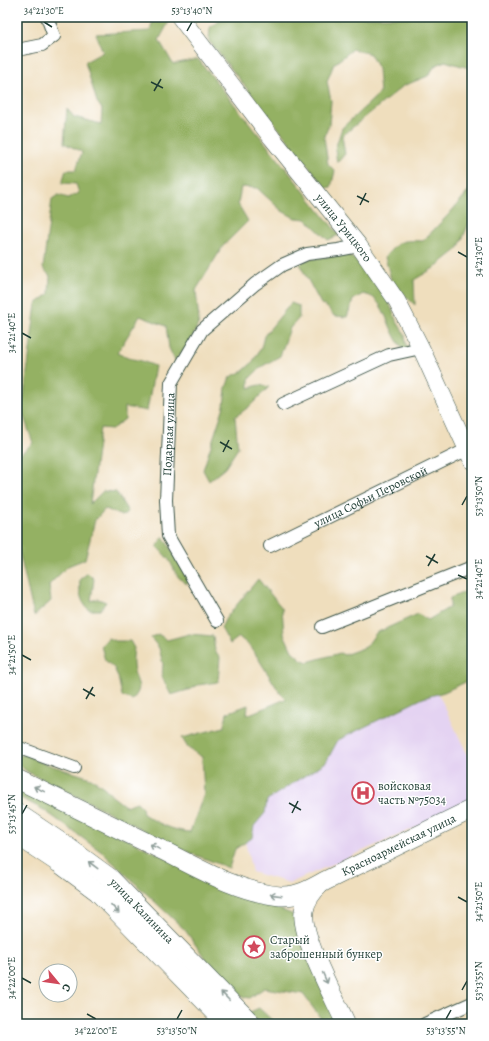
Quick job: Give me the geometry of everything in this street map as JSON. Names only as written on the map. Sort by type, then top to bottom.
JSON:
[{"type":"main road","name":"улица Урицкого","points":[[180,17],[272,138],[358,246],[397,301],[422,348],[470,452]]},
{"type":"main road","points":[[17,779],[214,876],[237,885],[268,894],[291,896],[310,890],[325,881]]},
{"type":"main road","name":"Красноармейская улица","points":[[325,881],[472,809]]},
{"type":"main road","name":"улица Калинина","points":[[17,813],[110,878],[252,1024]]},
{"type":"main road","name":"улица Калинина","points":[[17,835],[59,863],[98,892],[227,1024]]},
{"type":"main road","points":[[325,881],[315,889],[310,896],[304,911],[304,921],[310,943],[346,1024]]},
{"type":"street","points":[[17,50],[42,45],[54,36],[47,17]]},
{"type":"street","name":"Подарная улица","points":[[217,621],[168,536],[166,500],[171,383],[202,330],[255,284],[282,265],[307,254],[358,246]]},
{"type":"street","points":[[284,404],[390,355],[422,348]]},
{"type":"street","name":"улица Софьи Перовской","points":[[270,546],[470,452]]},
{"type":"street","points":[[322,628],[472,567]]},
{"type":"street","points":[[17,747],[74,768]]},
{"type":"street","points":[[425,1024],[472,1003]]},
{"type":"shaded area","name":"войсковая часть №75034","points":[[438,693],[472,764],[472,798],[444,815],[290,883],[252,872],[238,809],[335,740],[417,699]]},
{"type":"green space","points":[[154,17],[171,18],[159,40],[173,64],[198,59],[339,235],[328,240],[306,219],[295,218],[282,211],[257,188],[241,187],[238,204],[248,221],[223,246],[196,290],[199,322],[191,341],[175,361],[169,348],[166,326],[140,316],[117,353],[155,366],[147,411],[125,407],[125,419],[112,429],[100,428],[90,504],[103,491],[116,492],[128,512],[122,516],[105,509],[95,520],[85,559],[68,566],[49,585],[51,601],[34,616],[17,542],[17,457],[33,443],[22,411],[36,304],[49,294],[50,276],[43,268],[52,199],[58,195],[68,198],[79,193],[76,184],[62,183],[66,170],[76,170],[82,152],[64,143],[67,109],[74,117],[101,124],[102,109],[97,102],[85,62],[103,52],[96,34],[150,31]]},
{"type":"green space","points":[[225,17],[468,17],[472,22],[472,67],[465,67],[445,61],[435,66],[428,76],[403,86],[342,136],[345,154],[337,163],[335,149],[342,128],[380,93],[378,69],[370,54],[353,49],[334,64],[327,81],[331,101],[329,125],[324,137],[328,164],[335,171],[331,187],[326,188],[209,41],[210,27]]},
{"type":"green space","points":[[472,187],[472,220],[469,223],[458,249],[434,268],[414,280],[415,305],[392,283],[385,257],[397,244],[401,242],[423,241]]},
{"type":"green space","points":[[346,254],[357,261],[389,302],[396,320],[405,335],[406,345],[417,353],[418,358],[409,354],[402,348],[392,332],[385,314],[372,297],[363,294],[353,300],[347,317],[334,316],[328,308],[321,304],[300,265],[305,260]]},
{"type":"green space","points":[[291,303],[299,306],[299,318],[290,328],[280,356],[261,367],[249,379],[249,388],[259,385],[269,387],[250,406],[235,417],[238,448],[225,468],[209,481],[203,470],[224,406],[226,388],[230,377],[243,371],[252,363],[261,348],[264,336]]},
{"type":"green space","points":[[163,536],[189,579],[187,584],[177,576],[169,560],[157,547]]},
{"type":"green space","points":[[88,573],[94,579],[91,601],[98,599],[106,602],[100,610],[89,610],[82,600],[80,592],[80,579]]},
{"type":"green space","points":[[258,579],[282,608],[284,634],[292,651],[307,662],[340,653],[344,655],[366,647],[376,633],[418,614],[428,620],[450,607],[450,598],[472,589],[472,679],[444,692],[423,698],[338,740],[326,762],[267,800],[265,813],[254,826],[252,838],[235,849],[229,868],[175,847],[119,817],[28,772],[17,764],[17,757],[25,754],[37,761],[91,778],[125,806],[137,802],[142,807],[143,814],[172,828],[190,832],[204,794],[202,757],[188,748],[182,738],[224,727],[227,713],[248,705],[247,715],[286,699],[280,693],[251,647],[239,637],[230,644],[221,628],[226,618]]},
{"type":"green space","points":[[158,634],[167,640],[189,634],[213,636],[215,651],[220,657],[218,682],[198,685],[191,689],[171,695],[162,677],[163,664],[159,648],[151,638]]},
{"type":"green space","points":[[108,638],[116,641],[130,641],[134,648],[133,665],[139,689],[136,696],[132,700],[122,696],[118,677],[114,668],[105,660],[101,646]]},
{"type":"green space","points":[[17,787],[251,898],[294,915],[301,938],[333,1012],[332,1021],[322,1020],[303,994],[264,988],[250,998],[239,996],[220,979],[185,930],[103,853],[44,810],[17,796]]},
{"type":"green space","points":[[259,1008],[276,1024],[261,1024],[248,1013]]},
{"type":"place","name":"войсковая часть №75034","points":[[363,793]]},
{"type":"place","name":"Старый заброшенный бункер","points":[[254,947]]}]
